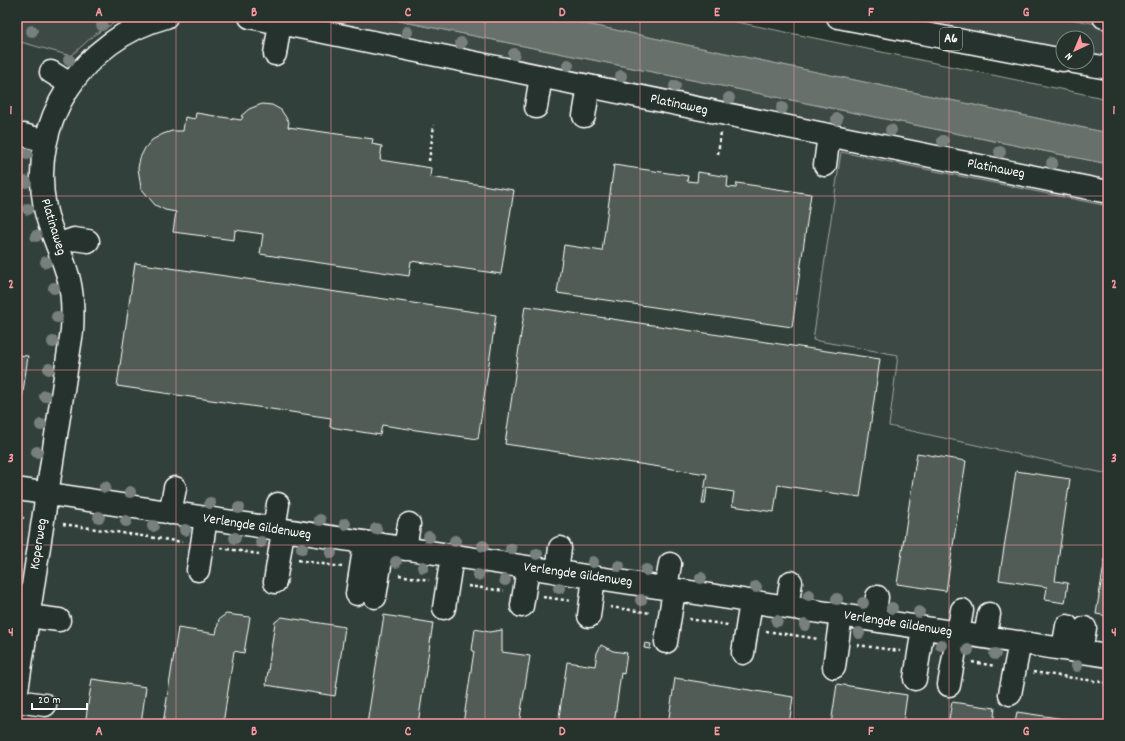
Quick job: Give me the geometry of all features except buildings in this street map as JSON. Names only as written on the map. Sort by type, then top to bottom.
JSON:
[{"type":"main road","name":"Platinaweg","points":[[47,494],[72,331],[72,297],[69,280],[50,229],[42,192],[41,176],[45,141],[54,113],[70,84],[87,63],[110,42],[138,27],[166,17]]},
{"type":"main road","name":"Platinaweg","points":[[250,17],[1108,192]]},
{"type":"main road","name":"A6","points":[[838,17],[1055,58]]},
{"type":"main road","points":[[1104,17],[1108,18]]},
{"type":"main road","points":[[275,54],[280,23]]},
{"type":"main road","points":[[1095,66],[1108,68]]},
{"type":"main road","points":[[51,72],[70,84]]},
{"type":"main road","points":[[536,107],[541,76]]},
{"type":"main road","points":[[584,116],[589,86]]},
{"type":"main road","points":[[24,135],[45,141]]},
{"type":"main road","points":[[825,165],[829,135]]},
{"type":"main road","points":[[57,245],[74,240],[88,241]]},
{"type":"main road","points":[[170,513],[175,488]]},
{"type":"main road","name":"Verlengde Gildenweg","points":[[17,489],[1108,656]]},
{"type":"main road","name":"Koperweg","points":[[17,690],[22,640],[47,494]]},
{"type":"main road","points":[[275,582],[278,504]]},
{"type":"main road","points":[[198,570],[206,518]]},
{"type":"main road","points":[[405,549],[409,524]]},
{"type":"main road","points":[[366,596],[374,544]]},
{"type":"main road","points":[[557,572],[560,548]]},
{"type":"main road","points":[[444,608],[452,556]]},
{"type":"main road","points":[[666,642],[670,589],[670,564]]},
{"type":"main road","points":[[522,606],[528,568]]},
{"type":"main road","points":[[589,616],[594,577]]},
{"type":"main road","points":[[787,607],[791,582]]},
{"type":"main road","points":[[874,620],[877,597]]},
{"type":"main road","points":[[743,653],[751,602]]},
{"type":"main road","points":[[949,685],[962,610]]},
{"type":"main road","points":[[985,637],[988,614]]},
{"type":"main road","points":[[834,667],[841,615]]},
{"type":"main road","points":[[22,640],[59,620]]},
{"type":"main road","points":[[1072,650],[1076,627]]},
{"type":"main road","points":[[915,679],[923,628]]},
{"type":"main road","points":[[1010,694],[1020,642]]},
{"type":"main road","points":[[17,701],[46,705]]},
{"type":"path","points":[[429,161],[434,125]]},
{"type":"path","points":[[718,154],[719,146]]},
{"type":"shaded area","points":[[17,17],[458,17],[1108,150],[1108,724],[17,724]]},
{"type":"shaded area","points":[[17,17],[124,17],[94,35],[71,56],[17,41]]},
{"type":"shaded area","points":[[290,17],[380,17],[1108,164],[1108,180]]},
{"type":"shaded area","points":[[380,17],[553,17],[1108,133],[1108,164]]},
{"type":"shaded area","points":[[553,17],[713,17],[1108,99],[1108,133]]},
{"type":"shaded area","points":[[900,17],[1060,17],[1108,26],[1108,57],[1095,55],[1095,30],[1055,30],[1055,47]]},
{"type":"shaded area","points":[[841,152],[1108,206],[1108,474],[889,426],[898,355],[813,340]]}]
